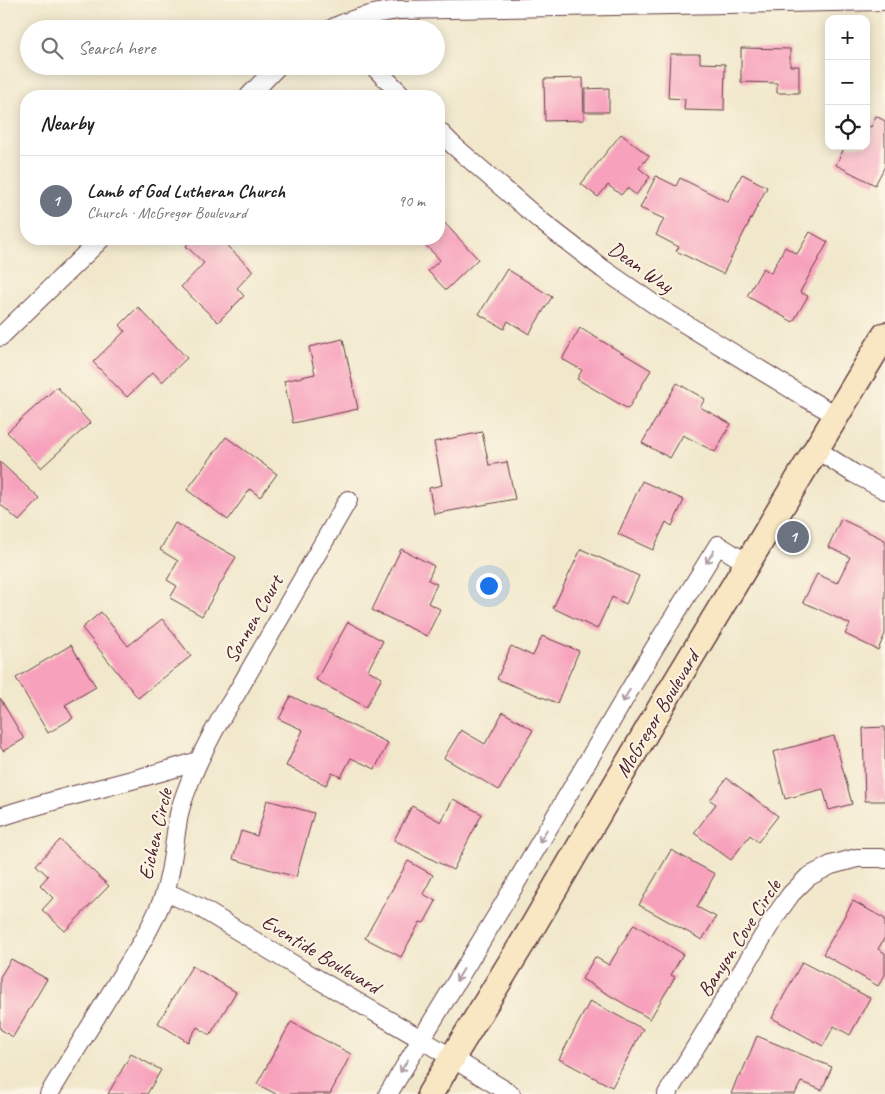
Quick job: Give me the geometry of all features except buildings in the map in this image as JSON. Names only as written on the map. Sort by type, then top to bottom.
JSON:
[{"type":"main road","name":"McGregor Boulevard","points":[[430,1094],[533,926],[662,705],[885,335]]},
{"type":"street","points":[[356,20],[374,13],[474,4],[885,1]]},
{"type":"street","points":[[254,90],[269,75]]},
{"type":"street","points":[[382,75],[398,90]]},
{"type":"street","name":"Dean Way","points":[[445,137],[541,221],[603,269],[662,309],[836,415]]},
{"type":"street","points":[[0,337],[95,245]]},
{"type":"street","points":[[816,449],[853,473],[885,490]]},
{"type":"street","name":"Sonnen Court","points":[[198,761],[222,715],[348,500]]},
{"type":"street","points":[[388,1094],[718,545],[747,563]]},
{"type":"street","name":"Eichen Circle","points":[[0,817],[33,806],[159,774],[198,761]]},
{"type":"street","name":"Eichen Circle","points":[[49,1094],[156,916],[166,892],[179,814],[198,761]]},
{"type":"street","name":"Banyon Cove Circle","points":[[668,1094],[776,915],[791,894],[808,877],[831,865],[857,858],[885,859]]},
{"type":"street","name":"Eventide Boulevard","points":[[166,892],[199,906],[309,974],[452,1058]]},
{"type":"street","points":[[452,1058],[511,1094]]},
{"type":"place","name":"Lamb of God Lutheran Church","points":[[793,537]]}]
